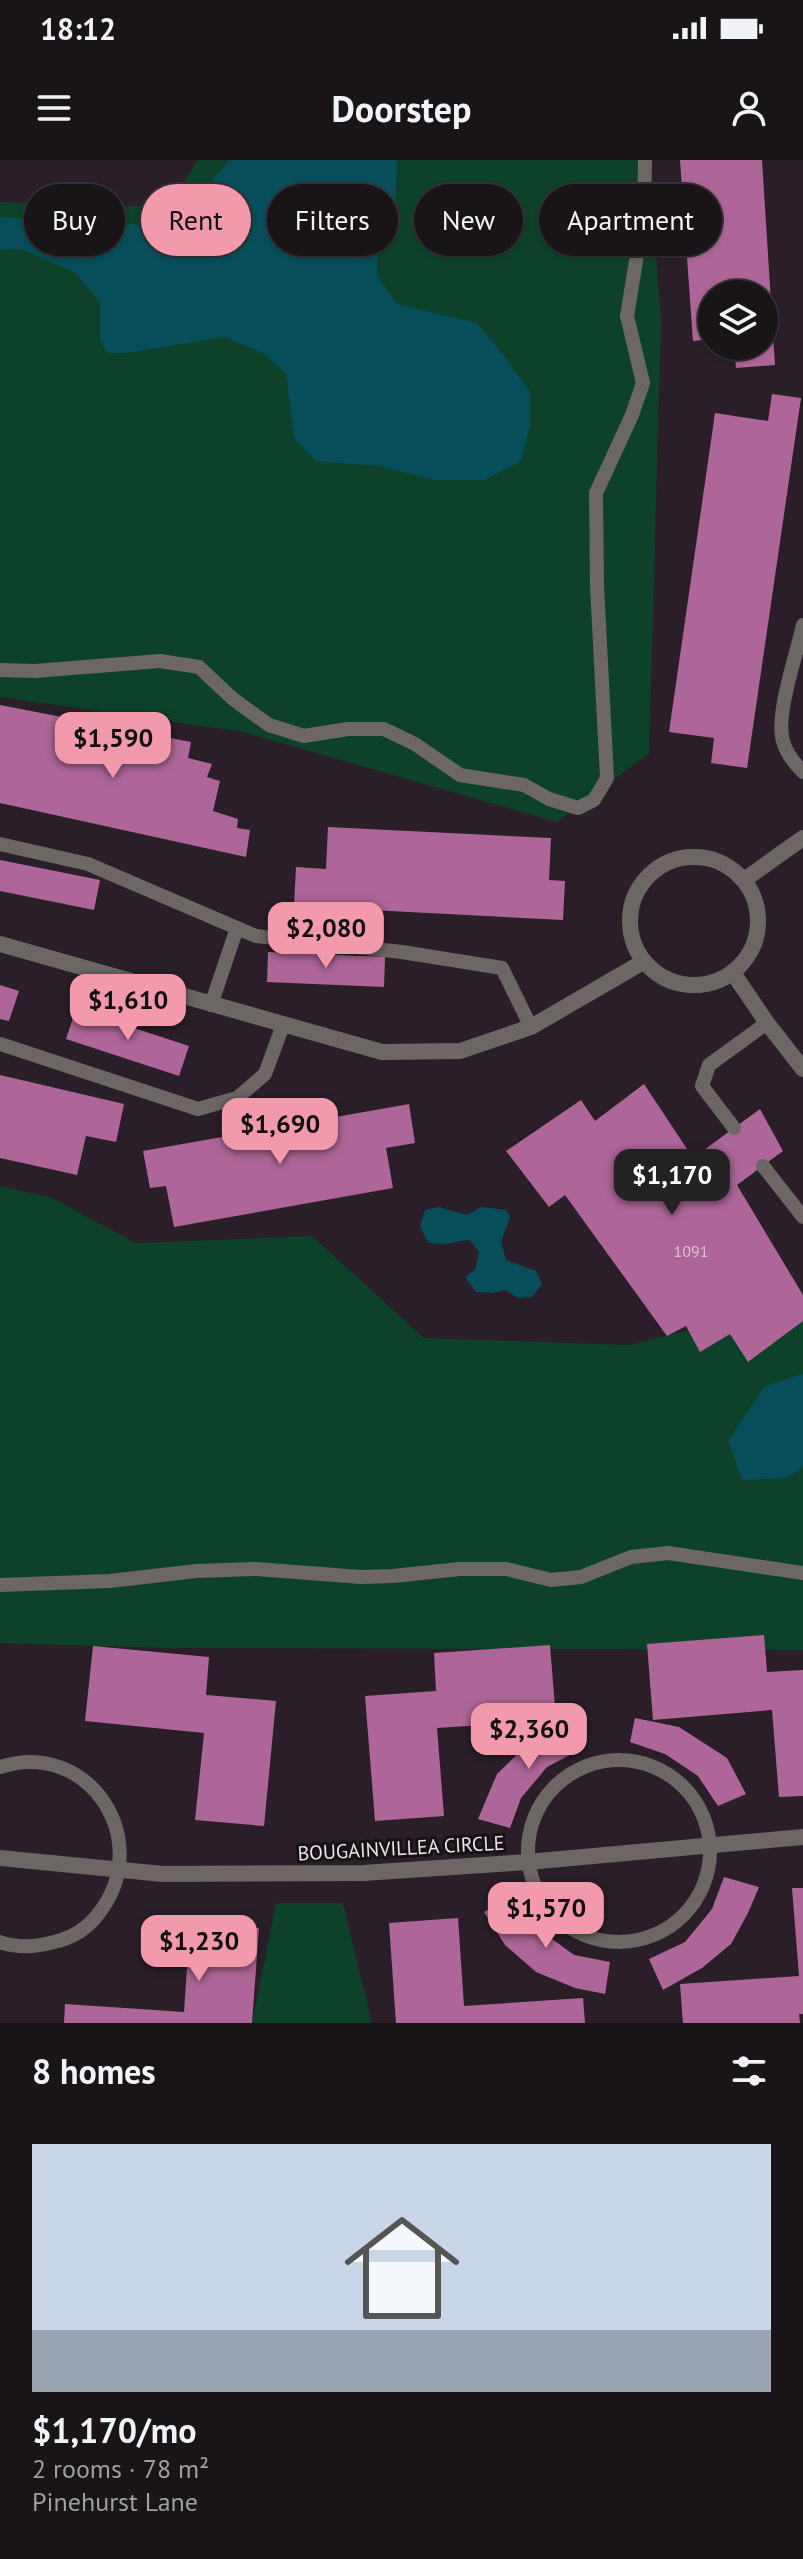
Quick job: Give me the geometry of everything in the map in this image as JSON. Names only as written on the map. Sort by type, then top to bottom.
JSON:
[{"type":"street","points":[[744,880],[803,838]]},
{"type":"street","points":[[690,856],[729,866],[744,880],[755,898],[759,918],[757,939],[747,958],[733,973],[715,982],[696,986],[676,984],[658,975],[643,962],[633,944],[629,924],[631,904],[639,886],[653,871],[670,861],[690,856]]},
{"type":"street","points":[[0,944],[382,1052],[460,1051],[531,1027],[643,962]]},
{"type":"street","points":[[733,973],[803,1069]]},
{"type":"street","name":"BOUGAINVILLEA CIRCLE","points":[[0,1858],[163,1874],[363,1873],[528,1862],[803,1837]]},
{"type":"lane","points":[[0,670],[35,671],[160,661],[199,667],[233,699],[269,725],[304,736],[348,729],[384,729],[415,744],[460,775],[524,785],[549,799],[578,808],[594,800],[607,778],[597,586],[596,493],[632,415],[643,383],[627,316],[644,212],[645,160]]},
{"type":"lane","points":[[803,625],[782,716],[783,740],[803,772]]},
{"type":"lane","points":[[0,844],[88,864],[256,936],[402,952],[502,968],[531,1027]]},
{"type":"lane","points":[[211,1005],[237,928]]},
{"type":"lane","points":[[734,1128],[702,1086],[709,1065],[767,1023]]},
{"type":"lane","points":[[0,1044],[198,1109],[237,1098],[265,1074],[283,1025]]},
{"type":"lane","points":[[763,1166],[803,1217]]},
{"type":"lane","points":[[0,1585],[110,1581],[196,1571],[256,1569],[361,1577],[460,1569],[506,1569],[551,1580],[581,1577],[631,1557],[668,1553],[803,1573]]},
{"type":"lane","points":[[611,1760],[640,1762],[667,1773],[689,1792],[697,1805],[704,1817],[711,1846],[703,1888],[677,1922],[659,1933],[638,1940],[617,1942],[595,1939],[575,1931],[557,1918],[543,1902],[533,1883],[528,1862],[529,1833],[539,1806],[558,1783],[582,1767],[611,1760]]},
{"type":"lane","points":[[0,1767],[12,1763],[37,1763],[62,1768],[84,1780],[102,1798],[114,1820],[121,1844],[120,1869],[110,1899],[91,1923],[65,1940],[35,1947],[0,1942]]},
{"type":"shaded area","points":[[0,160],[198,160],[183,184],[141,184],[141,206],[125,206],[125,184],[24,184],[24,203],[0,202]]},
{"type":"shaded area","points":[[649,160],[803,160],[803,1302],[629,1345],[424,1338],[312,1236],[136,1243],[50,1197],[0,1186],[0,697],[243,732],[581,256],[722,256],[722,184],[632,184]]},
{"type":"shaded area","points":[[0,1643],[162,1648],[803,1650],[803,2023],[372,2023],[343,1903],[276,1903],[252,2023],[0,2023]]},
{"type":"green space","points":[[198,160],[649,160],[651,184],[539,184],[539,256],[656,256],[661,320],[649,753],[557,822],[243,732],[0,697],[0,202],[24,203],[24,256],[125,256],[125,206],[141,206],[141,256],[251,256],[251,184],[183,184]]},
{"type":"green space","points":[[0,1186],[50,1197],[136,1243],[312,1236],[424,1338],[629,1345],[803,1302],[803,1650],[162,1648],[0,1643]]},
{"type":"green space","points":[[276,1903],[343,1903],[372,2023],[252,2023]]},
{"type":"water","points":[[230,160],[397,160],[396,184],[267,184],[267,256],[377,256],[377,276],[397,304],[477,323],[530,392],[530,427],[521,461],[484,480],[435,480],[379,466],[316,461],[295,440],[286,374],[263,353],[225,337],[126,353],[107,353],[100,339],[100,302],[74,272],[37,256],[125,256],[125,225],[141,224],[141,256],[251,256],[251,184],[209,184]]},
{"type":"water","points":[[0,217],[24,219],[24,250],[0,250]]},
{"type":"water","points":[[439,1207],[467,1215],[481,1207],[506,1210],[510,1217],[501,1242],[506,1260],[536,1271],[542,1284],[532,1297],[518,1298],[505,1290],[476,1292],[465,1277],[475,1270],[479,1252],[470,1240],[444,1244],[428,1242],[420,1227],[425,1210]]},
{"type":"water","points":[[803,1374],[803,1467],[786,1478],[742,1480],[728,1441],[765,1386]]},
{"type":"building","points":[[680,160],[762,160],[770,280],[698,280],[698,340],[693,341],[687,256],[722,256],[722,184],[682,184]]},
{"type":"building","points":[[735,360],[775,360],[775,365],[736,368]]},
{"type":"building","points":[[772,394],[801,398],[747,768],[711,763],[714,738],[669,732],[715,413],[768,421]]},
{"type":"building","points":[[0,705],[191,742],[188,758],[212,764],[207,777],[220,781],[213,811],[238,819],[237,828],[250,830],[246,857],[0,803]]},
{"type":"building","points":[[328,827],[551,838],[549,880],[565,881],[563,920],[294,906],[296,867],[326,869]]},
{"type":"building","points":[[0,860],[100,880],[94,910],[0,891]]},
{"type":"building","points":[[268,952],[385,957],[384,987],[267,982]]},
{"type":"building","points":[[0,985],[19,991],[9,1021],[0,1019]]},
{"type":"building","points":[[76,1009],[189,1046],[179,1076],[66,1039]]},
{"type":"building","points":[[0,1075],[124,1104],[116,1142],[86,1136],[77,1175],[0,1158]]},
{"type":"building","points":[[644,1084],[693,1158],[760,1109],[783,1151],[737,1185],[803,1295],[803,1321],[748,1362],[730,1334],[700,1352],[686,1326],[667,1336],[565,1195],[549,1207],[506,1151],[581,1100],[595,1121]]},
{"type":"building","points":[[409,1104],[415,1143],[386,1148],[393,1188],[174,1227],[166,1186],[150,1188],[143,1151]]},
{"type":"building","points":[[764,1635],[767,1672],[803,1670],[803,1796],[779,1797],[772,1710],[653,1720],[647,1644]]},
{"type":"building","points":[[550,1645],[556,1720],[437,1728],[444,1816],[375,1821],[365,1696],[436,1691],[434,1653]]},
{"type":"building","points":[[93,1646],[209,1657],[206,1695],[276,1701],[264,1826],[195,1820],[204,1733],[85,1721]]},
{"type":"building","points":[[575,1718],[585,1747],[547,1767],[521,1798],[510,1828],[478,1819],[497,1774],[536,1736]]},
{"type":"building","points":[[635,1718],[679,1727],[727,1758],[746,1794],[718,1806],[698,1776],[665,1754],[630,1742]]},
{"type":"building","points":[[724,1877],[759,1887],[748,1913],[731,1944],[702,1968],[663,1990],[649,1959],[685,1942],[712,1909]]},
{"type":"building","points":[[792,1888],[803,1888],[803,2014],[799,2014],[800,2023],[683,2023],[680,1984],[799,1976]]},
{"type":"building","points":[[516,1895],[533,1925],[574,1955],[610,1962],[605,1994],[575,1988],[536,1972],[505,1945],[484,1912]]},
{"type":"building","points":[[458,1918],[464,2006],[583,1998],[585,2023],[396,2023],[389,1923]]},
{"type":"building","points":[[190,1924],[259,1928],[252,2023],[64,2023],[65,2004],[184,2012]]}]
